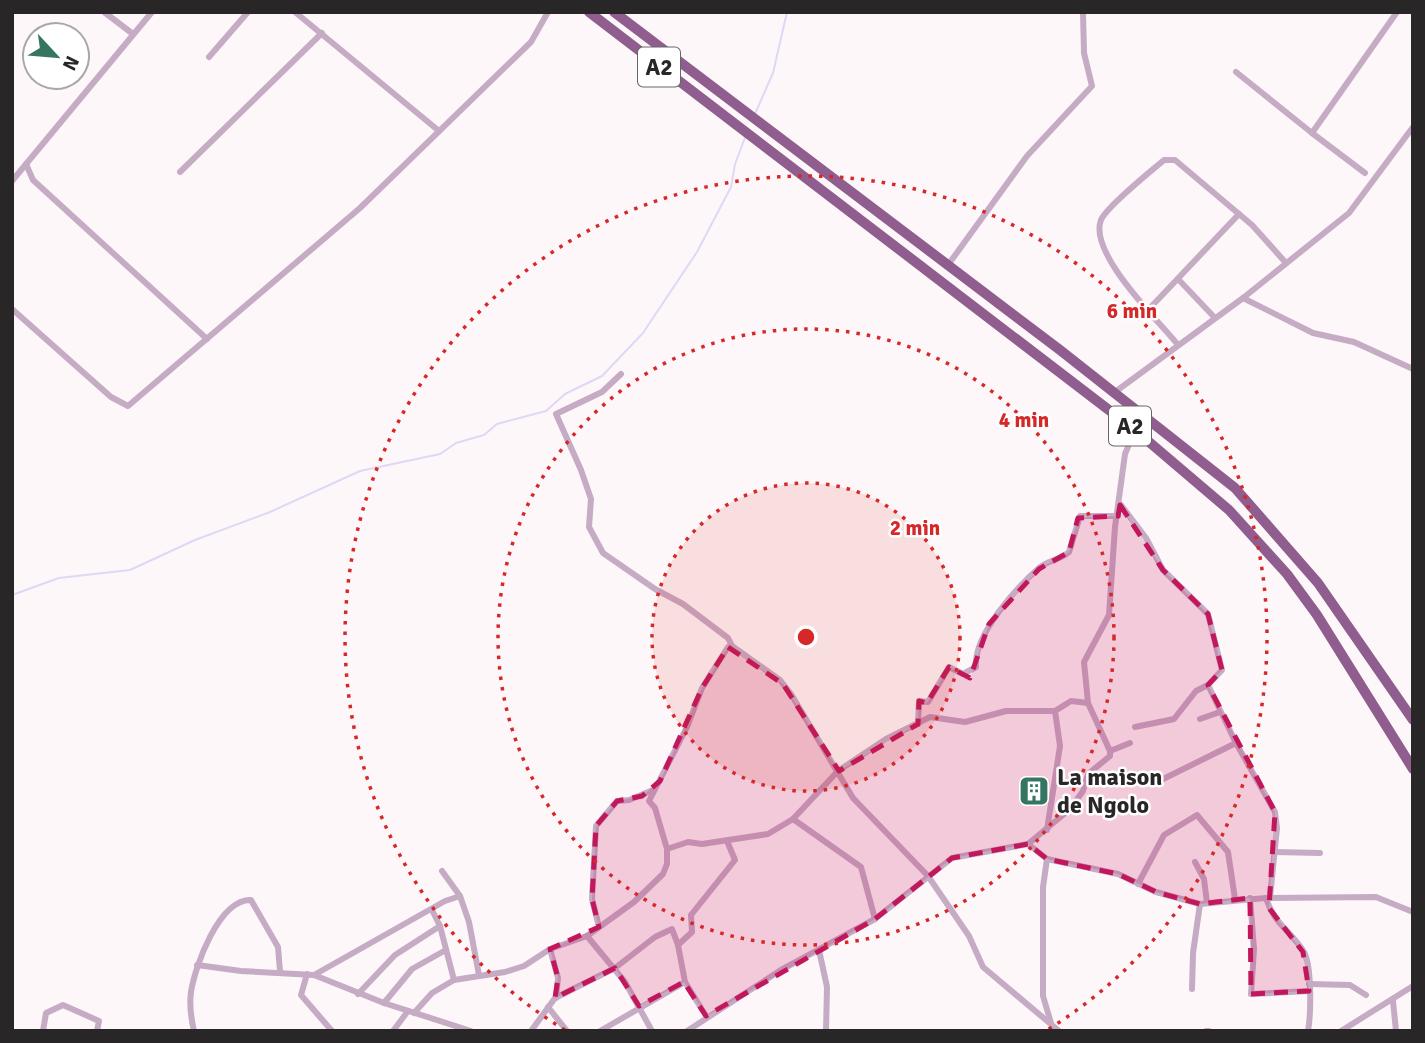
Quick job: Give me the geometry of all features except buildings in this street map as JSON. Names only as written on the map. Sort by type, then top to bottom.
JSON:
[{"type":"highway","name":"A2","points":[[589,12],[729,122],[1135,430],[1229,510],[1287,574],[1333,640],[1413,769]]},
{"type":"highway","name":"A2","points":[[614,12],[1115,392],[1235,488],[1264,517],[1318,583],[1413,720]]},
{"type":"street","points":[[104,12],[133,34]]},
{"type":"street","points":[[12,181],[152,12]]},
{"type":"street","points":[[209,57],[248,12]]},
{"type":"street","points":[[295,12],[439,131]]},
{"type":"street","points":[[12,309],[111,397],[128,406],[360,208],[531,42],[548,12]]},
{"type":"street","points":[[948,265],[1027,156],[1092,86],[1084,53],[1083,12]]},
{"type":"street","points":[[1312,133],[1397,12]]},
{"type":"street","points":[[180,172],[322,33]]},
{"type":"street","points":[[1236,72],[1365,173]]},
{"type":"street","points":[[1115,392],[1242,299],[1349,213],[1413,127]]},
{"type":"street","points":[[1178,345],[1117,272],[1104,249],[1100,233],[1103,216],[1148,173],[1170,159],[1239,215],[1275,248],[1286,263]]},
{"type":"street","points":[[26,164],[33,180],[207,339]]},
{"type":"street","points":[[1149,309],[1179,281],[1239,215]]},
{"type":"street","points":[[1179,281],[1215,318]]},
{"type":"street","points":[[1242,299],[1313,333],[1354,342],[1413,369]]},
{"type":"street","points":[[621,373],[602,391],[556,414],[591,499],[589,527],[595,542],[603,553],[655,589],[683,604],[728,639],[732,646],[783,684],[853,798],[928,876],[969,936],[983,967],[1059,1031]]},
{"type":"street","points":[[1110,751],[1088,703],[1084,662],[1110,615],[1125,454],[1135,430]]},
{"type":"street","points":[[1120,505],[1146,538],[1163,570],[1208,614],[1222,670],[1208,685],[1196,691],[1174,719],[1135,727]]},
{"type":"street","points":[[918,724],[919,702],[928,702],[949,667],[962,674],[976,667],[989,624],[1039,569],[1069,552],[1078,518],[1118,516]]},
{"type":"street","points":[[393,1031],[432,993],[454,980],[514,970],[550,949],[587,936],[634,902],[663,874],[667,864],[667,849],[655,808],[649,802],[687,727],[702,688],[732,646]]},
{"type":"street","points":[[1208,685],[1236,743],[1275,812],[1274,852],[1268,897],[1278,924],[1303,952],[1309,987],[1308,1031]]},
{"type":"street","points":[[667,849],[688,842],[702,844],[768,834],[793,819],[838,771],[886,739],[930,717],[965,722],[1006,711],[1055,711],[1071,701],[1088,703]]},
{"type":"street","points":[[1047,830],[1059,746],[1055,711]]},
{"type":"street","points":[[1200,719],[1220,712]]},
{"type":"street","points":[[687,1031],[706,1016],[875,919],[952,858],[1028,844],[1070,809],[1110,751],[1130,743]]},
{"type":"street","points":[[1153,784],[1236,743]]},
{"type":"street","points":[[599,927],[592,899],[596,826],[617,801],[629,800],[653,790]]},
{"type":"street","points":[[1138,884],[1164,835],[1197,815],[1228,852],[1235,899]]},
{"type":"street","points":[[793,819],[861,867],[875,919]]},
{"type":"street","points":[[677,944],[692,932],[691,915],[711,894],[735,860],[730,840]]},
{"type":"street","points":[[1028,844],[1047,859],[1118,874],[1156,892],[1203,903],[1268,897],[1376,897],[1413,912]]},
{"type":"street","points":[[1274,852],[1321,853]]},
{"type":"street","points":[[1047,859],[1043,887],[1043,983],[1051,1023]]},
{"type":"street","points":[[1192,989],[1193,953],[1203,903],[1204,879],[1195,862]]},
{"type":"street","points":[[442,871],[460,895],[472,934],[479,975]]},
{"type":"street","points":[[332,1031],[301,995],[311,975],[460,895]]},
{"type":"street","points":[[1251,898],[1254,948],[1251,994],[1350,985],[1366,995]]},
{"type":"street","points":[[194,1031],[190,1007],[197,965],[223,919],[234,907],[249,899],[278,947],[281,971]]},
{"type":"street","points":[[432,910],[440,926],[444,951],[454,980]]},
{"type":"street","points":[[358,994],[395,955],[440,926]]},
{"type":"street","points":[[531,1031],[555,998],[615,968],[655,937],[672,929],[685,982],[706,1016]]},
{"type":"street","points":[[587,936],[615,968],[652,1031]]},
{"type":"street","points":[[550,949],[558,978],[555,998]]},
{"type":"street","points":[[819,950],[827,987],[825,1031]]},
{"type":"street","points":[[384,1003],[412,969],[444,951]]},
{"type":"street","points":[[197,965],[241,971],[281,971],[311,975],[358,994],[471,1031]]},
{"type":"street","points":[[600,1031],[610,1028],[639,1006],[685,982]]},
{"type":"street","points":[[1341,1031],[1393,1001],[1413,986]]},
{"type":"street","points":[[1393,1001],[1396,1031]]},
{"type":"street","points":[[43,1031],[46,1013],[63,1005],[99,1020],[97,1031]]},
{"type":"street","points":[[548,1007],[567,1031]]},
{"type":"highlighted area","points":[[1120,505],[1163,570],[1208,614],[1222,670],[1208,685],[1275,812],[1269,908],[1303,952],[1309,991],[1251,994],[1250,898],[1200,904],[1156,892],[1118,874],[1047,859],[1028,844],[952,858],[875,919],[706,1016],[684,982],[639,1006],[615,968],[555,998],[558,978],[550,949],[599,927],[592,899],[596,826],[617,801],[642,796],[660,781],[702,688],[728,647],[783,684],[839,771],[918,724],[919,701],[927,703],[949,667],[970,678],[989,624],[1039,569],[1069,552],[1078,518],[1118,516]]},
{"type":"waterway","points":[[755,114],[773,73],[787,12]]},
{"type":"waterway","points":[[12,595],[59,578],[130,570],[360,471],[440,454],[456,443],[484,435],[497,424],[546,411],[565,394],[602,376],[643,333],[697,252],[731,187],[735,164],[746,135]]},
{"type":"place","name":"La maison de Ngolo","points":[[1034,791]]}]
